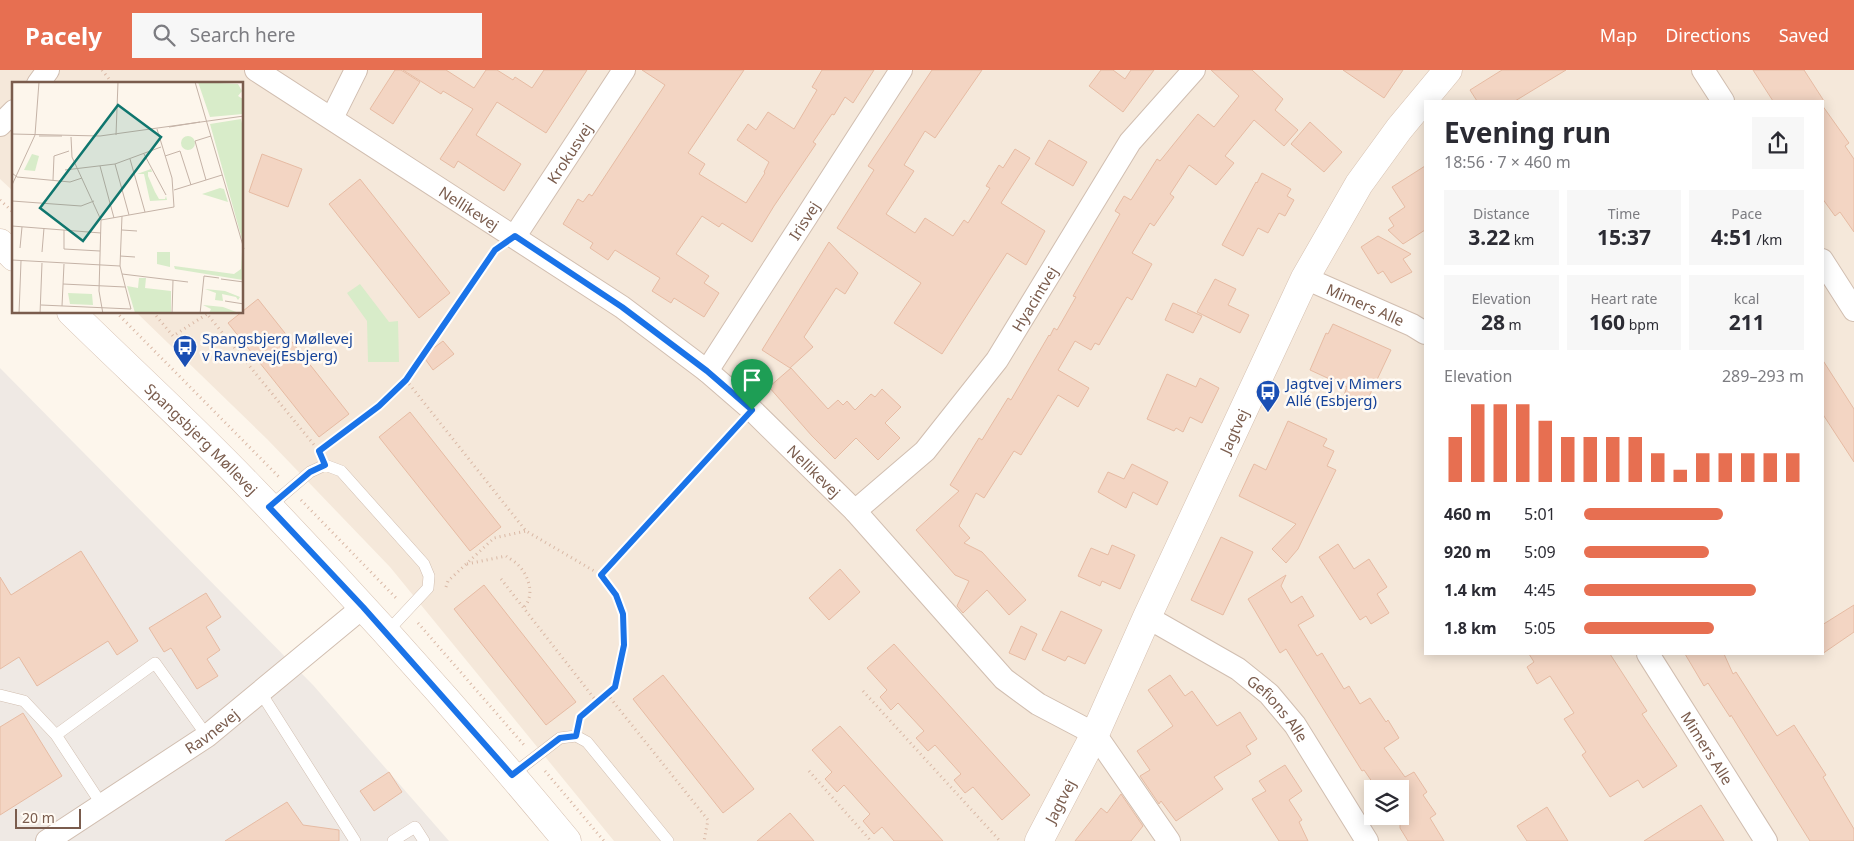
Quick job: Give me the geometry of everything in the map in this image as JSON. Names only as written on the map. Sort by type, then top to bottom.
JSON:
[{"type":"street","points":[[39,82],[48,70]]},
{"type":"street","name":"Nellikevej","points":[[256,70],[622,307],[707,371],[752,410],[855,511],[1004,678],[1038,704],[1096,734]]},
{"type":"street","points":[[332,118],[356,70]]},
{"type":"street","name":"Krokusvej","points":[[515,236],[624,70]]},
{"type":"street","name":"Irisvej","points":[[707,371],[901,70]]},
{"type":"street","name":"Hyacintvej","points":[[855,511],[925,451],[997,360],[1130,142],[1194,70]]},
{"type":"street","name":"Jagtvej","points":[[1039,841],[1096,734],[1147,617],[1305,278],[1359,184],[1399,129],[1448,70]]},
{"type":"street","points":[[1703,70],[1721,100]]},
{"type":"street","points":[[0,125],[12,113]]},
{"type":"street","points":[[0,244],[12,255]]},
{"type":"street","points":[[1824,263],[1854,310]]},
{"type":"street","name":"Mimers Alle","points":[[1305,278],[1412,325],[1424,332]]},
{"type":"street","name":"Spangsbjerg Møllevej","points":[[73,314],[269,507],[363,607],[512,775],[566,841]]},
{"type":"street","name":"Ravnevej","points":[[54,839],[207,736],[363,607]]},
{"type":"street","name":"Gefions Alle","points":[[1147,617],[1238,669],[1269,694],[1295,725],[1367,841]]},
{"type":"street","name":"Mimers Alle","points":[[1649,655],[1766,841]]},
{"type":"street","points":[[1096,734],[1169,841]]},
{"type":"lane","points":[[269,507],[310,472],[325,465],[341,471],[424,564],[429,576],[428,588],[386,632]]},
{"type":"lane","points":[[56,735],[155,663],[207,736]]},
{"type":"lane","points":[[261,693],[355,841]]},
{"type":"lane","points":[[0,695],[24,701],[56,735],[102,805]]},
{"type":"lane","points":[[512,775],[560,738],[576,736],[587,742],[668,841]]},
{"type":"lane","points":[[393,841],[415,827],[424,841]]},
{"type":"path","points":[[102,70],[111,82]]},
{"type":"path","points":[[0,200],[12,211]]},
{"type":"path","points":[[319,451],[379,406],[406,380],[495,250],[515,236]]},
{"type":"path","points":[[155,314],[173,336],[206,314]]},
{"type":"path","points":[[209,314],[319,451],[325,465]]},
{"type":"path","points":[[406,380],[526,531],[601,575],[616,595],[623,614],[624,645],[615,687],[580,717],[576,736]]},
{"type":"path","points":[[601,575],[752,410]]},
{"type":"path","points":[[424,592],[442,597],[448,581],[494,538],[526,531]]},
{"type":"path","points":[[466,564],[506,556],[520,566],[530,586],[528,603],[524,607]]},
{"type":"path","points":[[501,579],[598,702]]},
{"type":"path","points":[[863,691],[1000,841]]},
{"type":"path","points":[[606,694],[708,820],[704,841]]},
{"type":"path","points":[[809,771],[871,841]]},
{"type":"shaded area","points":[[0,70],[1854,70],[1854,841],[614,841],[390,567],[267,439],[138,314],[244,314],[244,82],[12,82],[12,190],[0,179]]},
{"type":"shaded area","points":[[0,368],[313,685],[449,841],[0,841]]},
{"type":"green space","points":[[360,284],[389,322],[398,321],[399,362],[368,362],[367,321],[347,293]]},
{"type":"building","points":[[395,70],[401,70],[420,82],[393,124],[370,109]]},
{"type":"building","points":[[403,70],[446,70],[474,88],[486,70],[497,70],[513,80],[515,77],[532,88],[544,70],[587,70],[546,133],[497,102],[476,135],[521,164],[504,191],[458,161],[454,168],[440,159],[473,109],[443,91],[441,94]]},
{"type":"building","points":[[642,70],[744,70],[688,153],[705,164],[699,174],[746,203],[765,173],[769,162],[737,140],[748,124],[756,130],[768,112],[794,129],[817,90],[812,87],[822,70],[874,70],[853,103],[845,97],[834,115],[832,114],[813,142],[816,144],[752,242],[722,223],[719,227],[702,216],[676,254],[709,276],[704,283],[719,293],[704,317],[674,298],[671,303],[652,291],[660,278],[615,250],[608,260],[590,248],[593,243],[563,224],[578,199],[583,202],[589,194],[592,196],[665,85]]},
{"type":"building","points":[[932,70],[982,70],[935,138],[925,131],[904,165],[914,171],[886,214],[915,233],[925,218],[953,236],[964,220],[968,223],[990,188],[986,186],[999,165],[1003,168],[1015,149],[1030,158],[1001,203],[1045,231],[1026,265],[1007,253],[942,354],[894,323],[921,283],[837,228],[874,170],[868,166]]},
{"type":"building","points":[[1101,70],[1113,70],[1125,79],[1131,70],[1154,70],[1123,112],[1089,86]]},
{"type":"building","points":[[1211,70],[1252,70],[1283,99],[1275,110],[1298,130],[1284,146],[1254,120],[1225,156],[1234,163],[1216,185],[1189,165],[1170,194],[1174,197],[1154,226],[1150,223],[1132,253],[1152,264],[1132,300],[1127,297],[1099,345],[1095,343],[1091,350],[1075,341],[1058,370],[1089,388],[1078,407],[1058,395],[1021,455],[1014,451],[984,498],[976,493],[959,526],[970,538],[964,543],[982,552],[1026,600],[1009,615],[987,590],[963,613],[957,606],[969,581],[955,575],[916,530],[959,491],[950,485],[979,438],[982,440],[1008,398],[1011,400],[1049,335],[1054,328],[1057,330],[1076,297],[1073,296],[1120,214],[1115,211],[1124,196],[1131,200],[1157,159],[1160,161],[1198,114],[1214,127],[1239,96]]},
{"type":"building","points":[[1343,70],[1403,70],[1384,98]]},
{"type":"building","points":[[1502,70],[1566,70],[1517,100],[1476,100],[1470,90]]},
{"type":"building","points":[[1753,70],[1804,70],[1823,100],[1772,100]]},
{"type":"building","points":[[1824,108],[1849,143],[1845,146],[1854,159],[1854,232],[1840,212],[1835,216],[1824,201]]},
{"type":"building","points":[[1310,122],[1342,152],[1324,172],[1291,144]]},
{"type":"building","points":[[1049,140],[1087,162],[1073,186],[1035,164]]},
{"type":"building","points":[[262,154],[302,169],[288,207],[249,192]]},
{"type":"building","points":[[1424,167],[1424,231],[1403,244],[1388,230],[1394,226],[1389,218],[1405,207],[1392,187]]},
{"type":"building","points":[[1262,173],[1291,189],[1287,196],[1294,200],[1285,216],[1279,213],[1268,233],[1258,228],[1243,256],[1222,245]]},
{"type":"building","points":[[360,179],[450,293],[419,318],[329,204]]},
{"type":"building","points":[[1378,236],[1411,254],[1403,259],[1412,272],[1391,283],[1383,271],[1378,274],[1361,247]]},
{"type":"building","points":[[829,242],[858,273],[845,294],[836,288],[804,337],[813,347],[790,368],[762,350]]},
{"type":"building","points":[[1215,279],[1236,289],[1228,305],[1249,315],[1240,333],[1197,312]]},
{"type":"building","points":[[258,299],[349,414],[319,437],[228,323],[239,314],[244,314],[244,310]]},
{"type":"building","points":[[1173,303],[1202,316],[1193,333],[1165,320]]},
{"type":"building","points":[[1333,324],[1391,350],[1365,405],[1344,395],[1347,387],[1310,370],[1326,333],[1328,334]]},
{"type":"building","points":[[443,341],[454,354],[433,370],[423,356]]},
{"type":"building","points":[[1824,362],[1854,409],[1854,462],[1824,416]]},
{"type":"building","points":[[791,368],[828,409],[838,400],[843,405],[847,401],[855,410],[871,394],[875,397],[882,389],[901,407],[885,423],[900,438],[878,460],[856,438],[835,459],[769,387]]},
{"type":"building","points":[[1167,374],[1196,387],[1200,378],[1219,388],[1202,423],[1190,417],[1183,432],[1176,428],[1174,431],[1147,419]]},
{"type":"building","points":[[410,412],[501,527],[470,551],[379,437]]},
{"type":"building","points":[[1288,421],[1327,439],[1323,446],[1334,451],[1327,466],[1336,470],[1298,549],[1286,563],[1272,549],[1296,524],[1239,496],[1254,464],[1266,470]]},
{"type":"building","points":[[1132,464],[1168,482],[1157,505],[1133,492],[1126,508],[1098,492],[1108,472],[1124,479]]},
{"type":"building","points":[[1221,537],[1253,552],[1223,615],[1191,600]]},
{"type":"building","points":[[1338,544],[1354,569],[1369,559],[1387,587],[1377,594],[1389,613],[1371,624],[1366,616],[1360,620],[1319,557]]},
{"type":"building","points":[[1112,545],[1135,555],[1120,589],[1102,581],[1100,586],[1078,576],[1091,548],[1108,555]]},
{"type":"building","points":[[81,551],[138,641],[117,655],[108,641],[37,686],[19,657],[0,669],[0,577],[11,595]]},
{"type":"building","points":[[840,569],[860,592],[829,620],[809,598]]},
{"type":"building","points":[[1286,575],[1281,586],[1291,603],[1302,596],[1314,616],[1298,625],[1317,656],[1322,653],[1344,689],[1349,686],[1360,704],[1370,698],[1386,722],[1388,720],[1399,738],[1384,748],[1405,777],[1414,772],[1427,792],[1423,795],[1436,814],[1430,818],[1444,841],[1408,841],[1400,825],[1409,825],[1409,780],[1371,780],[1364,770],[1362,771],[1286,649],[1280,653],[1248,599]]},
{"type":"building","points":[[484,585],[576,702],[546,725],[454,609]]},
{"type":"building","points":[[206,593],[221,617],[206,627],[220,650],[207,659],[218,676],[197,689],[171,648],[164,652],[149,628]]},
{"type":"building","points":[[1854,605],[1854,632],[1824,653],[1824,624]]},
{"type":"building","points":[[1061,611],[1102,630],[1085,664],[1068,656],[1065,661],[1042,650]]},
{"type":"building","points":[[1021,626],[1037,634],[1025,660],[1009,653]]},
{"type":"building","points":[[894,644],[1030,795],[1002,820],[973,787],[965,793],[954,780],[961,774],[935,745],[928,751],[916,738],[924,731],[898,703],[891,710],[880,697],[887,690],[867,668]]},
{"type":"building","points":[[1530,655],[1611,655],[1647,711],[1642,714],[1677,766],[1643,788],[1638,780],[1610,797],[1582,755],[1586,752],[1564,719],[1574,713],[1550,676],[1537,684],[1527,667],[1534,662]]},
{"type":"building","points":[[1686,655],[1724,655],[1733,674],[1736,672],[1777,736],[1794,725],[1826,775],[1823,777],[1854,829],[1854,841],[1810,841],[1731,715],[1730,717],[1708,683],[1704,686]]},
{"type":"building","points":[[663,675],[754,789],[723,813],[633,699]]},
{"type":"building","points":[[1170,675],[1185,696],[1192,691],[1217,726],[1240,712],[1257,739],[1246,746],[1251,754],[1214,777],[1223,789],[1176,821],[1161,801],[1159,804],[1140,776],[1150,770],[1137,751],[1173,726],[1148,690]]},
{"type":"building","points":[[23,713],[62,776],[0,815],[0,727]]},
{"type":"building","points":[[840,726],[943,841],[894,841],[882,827],[874,834],[863,821],[870,814],[844,785],[837,792],[825,779],[832,772],[812,750]]},
{"type":"building","points":[[1285,765],[1302,791],[1289,800],[1302,820],[1299,822],[1308,841],[1279,841],[1252,799],[1266,791],[1259,781]]},
{"type":"building","points":[[389,772],[402,792],[374,811],[360,791]]},
{"type":"building","points":[[1121,794],[1143,826],[1131,841],[1075,841],[1101,808],[1107,813]]},
{"type":"building","points":[[287,802],[303,825],[339,830],[339,841],[225,841]]},
{"type":"building","points":[[1701,805],[1724,841],[1644,841]]},
{"type":"building","points":[[1547,807],[1568,841],[1527,841],[1517,826]]},
{"type":"building","points":[[790,813],[814,841],[757,841]]},
{"type":"place","name":"Spangsbjerg Møllevej v Ravnevej(Esbjerg)","points":[[185,368]]},
{"type":"place","name":"Jagtvej v Mimers Allé (Esbjerg)","points":[[1268,413]]},
{"type":"route","points":[[515,236],[622,307],[707,371],[752,410],[601,575],[616,595],[623,614],[624,645],[615,687],[580,717],[576,736],[560,738],[512,775],[363,607],[269,507],[310,472],[325,465],[319,451],[379,406],[406,380],[495,250],[515,236]]}]
